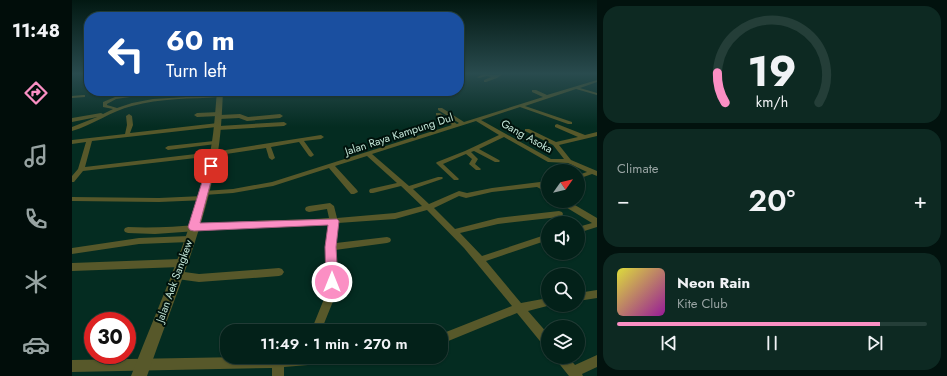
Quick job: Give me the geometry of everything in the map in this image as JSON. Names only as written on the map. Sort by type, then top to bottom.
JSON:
[{"type":"street","points":[[535,92],[548,97]]},
{"type":"street","name":"Jalan Raya Kampung Dul","points":[[72,198],[159,200],[204,196],[273,184],[565,92]]},
{"type":"street","points":[[72,97],[83,96]]},
{"type":"street","points":[[116,109],[105,106],[105,103],[115,98],[126,96]]},
{"type":"street","points":[[134,104],[144,96]]},
{"type":"street","points":[[72,129],[94,122],[116,109],[134,104],[202,96]]},
{"type":"street","name":"Jalan Aek Sangkew","points":[[140,371],[177,275],[204,196],[214,149],[218,121],[219,96]]},
{"type":"street","points":[[522,106],[570,123]]},
{"type":"street","points":[[457,126],[439,111],[464,124]]},
{"type":"street","points":[[72,120],[108,114]]},
{"type":"street","points":[[197,115],[218,121],[284,124]]},
{"type":"street","points":[[127,136],[130,125],[129,116]]},
{"type":"street","points":[[72,135],[72,140],[90,140],[127,136],[240,116],[247,119],[280,116]]},
{"type":"street","name":"Gang Asoka","points":[[478,120],[550,160],[569,161]]},
{"type":"street","points":[[556,126],[584,137]]},
{"type":"street","points":[[527,130],[555,144],[569,161],[595,173]]},
{"type":"street","points":[[555,144],[597,134]]},
{"type":"street","points":[[456,179],[439,162],[467,152],[503,135]]},
{"type":"street","points":[[168,148],[214,149],[268,146],[321,137]]},
{"type":"street","points":[[72,180],[82,169],[90,140]]},
{"type":"street","points":[[301,140],[312,155]]},
{"type":"street","points":[[268,146],[272,158]]},
{"type":"street","points":[[82,169],[214,149]]},
{"type":"street","points":[[474,149],[497,161]]},
{"type":"street","points":[[467,152],[475,159],[472,164],[478,169]]},
{"type":"street","points":[[368,154],[406,186],[454,232],[480,260],[541,334]]},
{"type":"street","points":[[331,166],[354,192]]},
{"type":"street","points":[[585,175],[595,173]]},
{"type":"street","points":[[373,191],[406,186],[440,178]]},
{"type":"street","points":[[128,230],[155,231],[194,227],[334,221],[395,216],[429,207],[459,193],[466,196],[492,190],[539,185]]},
{"type":"street","points":[[309,209],[330,206],[334,221],[330,247],[332,270],[331,294],[319,324]]},
{"type":"street","points":[[573,208],[597,223]]},
{"type":"street","points":[[454,232],[498,222],[558,214]]},
{"type":"street","points":[[585,227],[597,223]]},
{"type":"street","points":[[139,241],[155,231]]},
{"type":"street","points":[[72,251],[139,241],[189,239]]},
{"type":"street","points":[[480,260],[541,239]]},
{"type":"street","points":[[330,247],[387,240]]},
{"type":"street","points":[[72,266],[180,263]]},
{"type":"street","points":[[177,275],[187,275],[192,278],[199,278],[279,272]]},
{"type":"street","points":[[585,296],[597,294]]},
{"type":"street","points":[[448,336],[518,308],[541,303]]},
{"type":"street","points":[[566,364],[575,374],[597,361]]},
{"type":"street","points":[[72,366],[140,371],[247,364]]},
{"type":"street","points":[[278,364],[278,376]]},
{"type":"route","points":[[211,166],[194,227],[334,221],[330,247],[332,282]]}]
